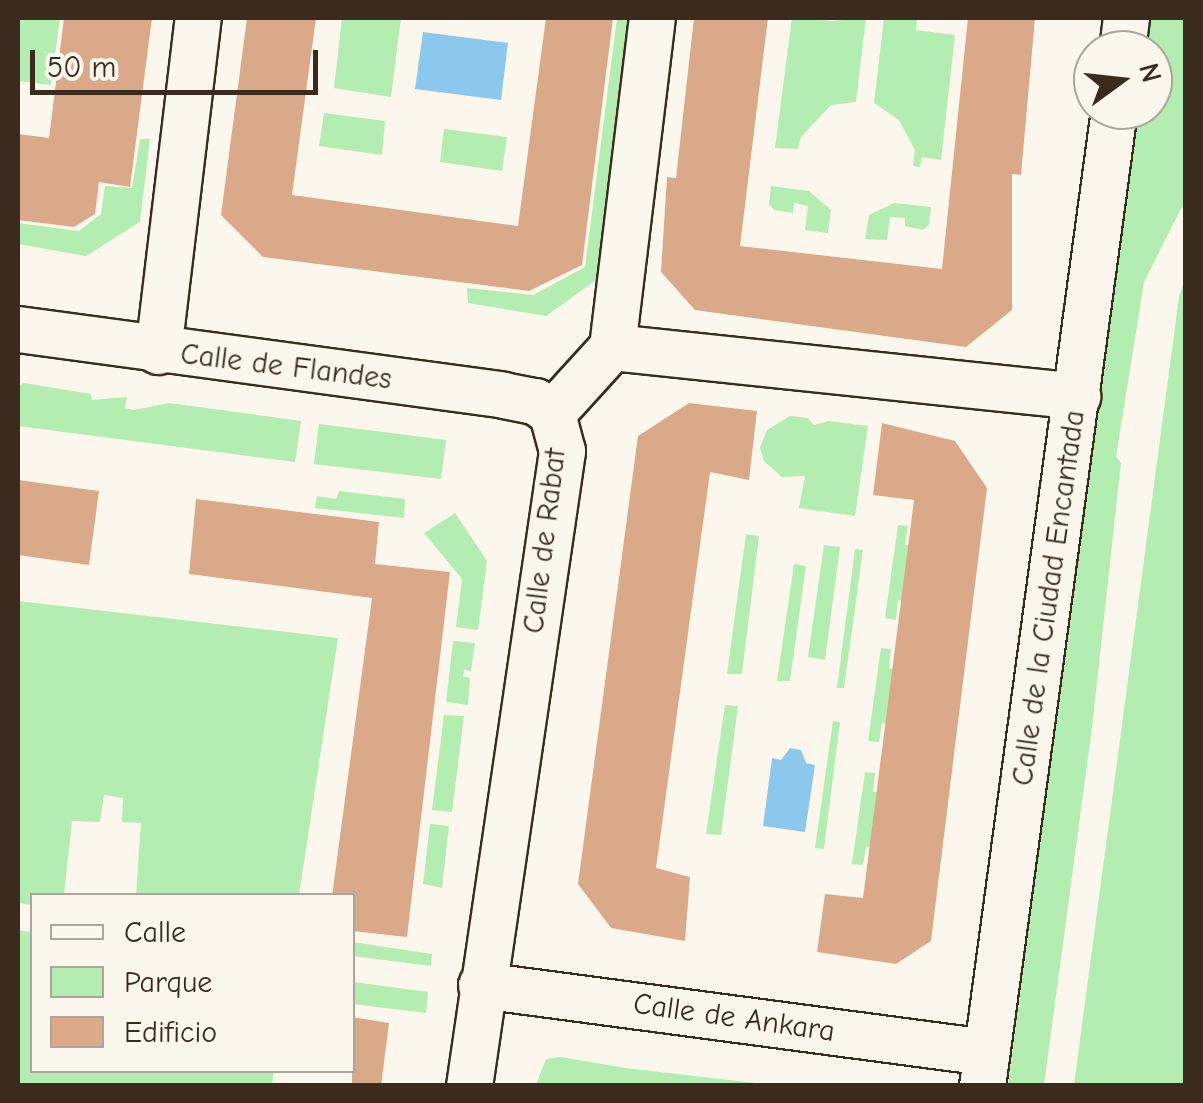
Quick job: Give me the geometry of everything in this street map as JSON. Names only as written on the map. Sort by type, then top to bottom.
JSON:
[{"type":"street","points":[[158,351],[198,18]]},
{"type":"street","points":[[652,18],[612,347],[1077,396]]},
{"type":"street","name":"Calle de la Ciudad Encantada","points":[[984,1069],[1111,130]]},
{"type":"street","name":"Calle de Flandes","points":[[18,330],[504,394],[535,401],[552,413]]},
{"type":"street","name":"Calle de Rabat","points":[[469,1086],[562,451],[552,413],[612,347]]},
{"type":"street","name":"Calle de Ankara","points":[[481,984],[984,1069]]},
{"type":"green space","points":[[18,18],[60,18],[51,85],[18,81]]},
{"type":"green space","points":[[342,18],[401,18],[391,97],[334,88]]},
{"type":"green space","points":[[617,18],[634,18],[599,278],[546,316],[468,303],[467,288],[533,295],[585,267]]},
{"type":"green space","points":[[792,18],[866,18],[856,102],[831,105],[801,137],[798,149],[775,148]]},
{"type":"green space","points":[[884,18],[917,18],[916,30],[955,35],[941,160],[922,157],[920,167],[913,166],[915,150],[899,120],[874,103]]},
{"type":"green space","points":[[1149,18],[1185,18],[1185,201],[1144,282],[1116,457],[1121,463],[1092,728],[1044,1085],[1008,1086],[1133,130],[1173,130],[1173,30],[1147,30]]},
{"type":"green space","points":[[324,113],[385,121],[382,155],[319,146]]},
{"type":"green space","points":[[444,129],[507,137],[502,171],[440,162]]},
{"type":"green space","points":[[140,139],[150,139],[140,222],[86,256],[18,244],[18,223],[79,231],[101,214],[105,186],[132,188]]},
{"type":"green space","points":[[771,186],[809,191],[831,210],[828,233],[805,230],[808,206],[794,203],[793,213],[774,210],[769,204]]},
{"type":"green space","points":[[894,203],[931,207],[929,225],[923,230],[905,226],[905,218],[890,217],[887,240],[865,239],[869,215]]},
{"type":"green space","points":[[1185,279],[1185,1085],[1074,1085],[1179,297]]},
{"type":"green space","points":[[24,383],[91,394],[92,400],[127,397],[125,408],[134,410],[169,403],[301,421],[295,462],[18,426],[18,386]]},
{"type":"green space","points":[[790,416],[808,418],[814,425],[828,421],[868,426],[855,516],[799,508],[805,476],[782,477],[764,461],[760,448],[767,430]]},
{"type":"green space","points":[[319,424],[446,440],[441,479],[314,464]]},
{"type":"green space","points":[[339,491],[405,499],[404,518],[315,508],[317,496],[336,499]]},
{"type":"green space","points":[[455,513],[487,561],[478,630],[456,627],[462,579],[424,533]]},
{"type":"green space","points":[[898,525],[908,526],[905,545],[912,546],[904,601],[898,600],[896,620],[885,618]]},
{"type":"green space","points":[[746,534],[759,536],[742,674],[727,674]]},
{"type":"green space","points":[[824,545],[840,547],[825,660],[808,657]]},
{"type":"green space","points":[[855,549],[863,550],[844,688],[837,688]]},
{"type":"green space","points":[[794,564],[806,566],[790,681],[777,681]]},
{"type":"green space","points":[[18,601],[338,638],[299,893],[136,893],[141,823],[122,822],[123,798],[104,795],[100,822],[72,821],[64,893],[30,893],[30,905],[18,903]]},
{"type":"green space","points":[[453,641],[475,643],[471,671],[464,670],[463,676],[470,678],[468,705],[446,702]]},
{"type":"green space","points":[[881,648],[891,649],[889,668],[895,670],[887,724],[882,723],[879,742],[868,741]]},
{"type":"green space","points":[[725,705],[738,706],[721,835],[706,834]]},
{"type":"green space","points":[[444,715],[464,716],[452,812],[432,810]]},
{"type":"green space","points":[[833,721],[840,722],[824,849],[815,848]]},
{"type":"green space","points":[[865,772],[875,773],[873,791],[879,793],[871,847],[866,847],[863,865],[852,864]]},
{"type":"green space","points":[[430,824],[449,826],[442,888],[423,884]]},
{"type":"green space","points":[[18,930],[30,932],[30,1073],[274,1073],[272,1085],[18,1085]]},
{"type":"green space","points":[[355,942],[432,954],[431,966],[355,956]]},
{"type":"green space","points":[[355,982],[428,992],[426,1013],[355,1004]]},
{"type":"green space","points":[[561,1057],[772,1085],[536,1085],[546,1059]]},
{"type":"water","points":[[423,32],[508,43],[501,100],[415,89]]},
{"type":"water","points":[[790,748],[801,750],[806,763],[815,765],[805,832],[763,826],[772,758],[781,760]]},
{"type":"building","points":[[64,18],[152,18],[130,187],[99,182],[95,214],[74,227],[18,220],[18,134],[49,138]]},
{"type":"building","points":[[247,18],[316,18],[292,195],[518,226],[546,18],[613,18],[582,265],[529,291],[263,257],[221,215]]},
{"type":"building","points":[[694,18],[768,18],[740,246],[942,269],[968,18],[1035,18],[1021,175],[1012,174],[1012,310],[966,347],[695,310],[661,272],[667,177],[676,178]]},
{"type":"building","points":[[689,403],[757,411],[749,480],[710,472],[656,868],[690,877],[685,941],[611,928],[578,884],[638,436]]},
{"type":"building","points":[[882,423],[955,441],[987,488],[931,941],[896,964],[817,952],[825,894],[863,898],[914,500],[873,495]]},
{"type":"building","points":[[18,480],[99,491],[89,565],[18,555]]},
{"type":"building","points":[[196,499],[379,522],[375,564],[450,572],[407,937],[355,931],[355,893],[332,893],[372,598],[189,574]]},
{"type":"building","points":[[355,1017],[389,1023],[381,1086],[352,1086]]}]
